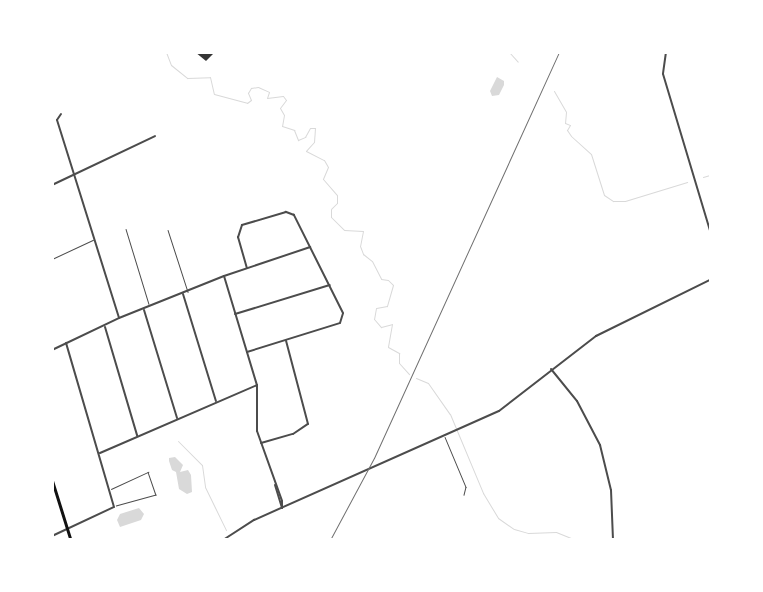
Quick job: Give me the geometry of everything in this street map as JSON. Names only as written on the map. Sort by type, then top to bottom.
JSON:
[{"type":"main road","points":[[52,479],[71,540]]},
{"type":"street","points":[[666,52],[663,74],[710,231]]},
{"type":"street","points":[[61,114],[57,120],[93,240],[119,318]]},
{"type":"street","points":[[52,185],[155,136]]},
{"type":"street","points":[[247,268],[238,236],[242,225],[286,212],[297,220],[343,313],[340,323],[247,352]]},
{"type":"street","points":[[52,350],[119,318],[150,308],[224,276],[310,247]]},
{"type":"street","points":[[224,276],[257,385],[256,423],[282,508]]},
{"type":"street","points":[[223,540],[282,508],[455,433],[499,411],[551,369],[614,325],[710,280]]},
{"type":"street","points":[[235,314],[330,285]]},
{"type":"street","points":[[183,294],[216,401]]},
{"type":"street","points":[[144,310],[177,418]]},
{"type":"street","points":[[104,326],[137,435]]},
{"type":"street","points":[[261,443],[293,434],[308,424],[286,341]]},
{"type":"street","points":[[52,536],[114,507],[100,453],[66,343]]},
{"type":"street","points":[[551,369],[577,401],[600,445],[612,490],[613,540]]},
{"type":"street","points":[[100,453],[137,435],[257,385]]},
{"type":"street","points":[[274,485],[282,501],[282,508]]},
{"type":"lane","points":[[126,229],[150,308]]},
{"type":"lane","points":[[168,230],[188,292]]},
{"type":"lane","points":[[52,259],[93,240]]},
{"type":"lane","points":[[446,437],[466,487],[464,494]]},
{"type":"lane","points":[[110,489],[148,472],[156,495],[114,507]]},
{"type":"shaded area","points":[[497,77],[504,81],[504,85],[499,95],[492,96],[490,91]]},
{"type":"shaded area","points":[[175,457],[183,465],[180,472],[188,470],[191,475],[192,492],[187,494],[179,489],[176,472],[172,470],[169,461],[169,458]]},
{"type":"shaded area","points":[[139,508],[144,514],[141,520],[120,527],[117,520],[120,514]]},
{"type":"building","points":[[195,52],[215,52],[206,61]]},
{"type":"waterway","points":[[166,52],[171,65],[187,78],[210,77],[214,94],[247,103],[251,100],[248,93],[251,88],[258,87],[269,92],[267,98],[283,96],[286,100],[280,108],[284,115],[282,126],[294,130],[298,140],[305,137],[310,128],[315,128],[314,142],[306,151],[324,160],[328,167],[323,179],[337,195],[337,203],[331,209],[331,217],[344,230],[363,231],[360,246],[363,254],[372,261],[381,279],[388,280],[393,285],[387,306],[376,308],[374,319],[381,327],[392,324],[388,347],[399,353],[399,363],[409,374]]},
{"type":"waterway","points":[[509,52],[518,62]]},
{"type":"waterway","points":[[554,91],[566,112],[565,123],[570,125],[567,130],[591,154],[604,195],[613,201],[625,201],[687,182]]},
{"type":"waterway","points":[[703,177],[710,175]]},
{"type":"waterway","points":[[416,378],[428,383],[450,414],[483,493],[498,518],[514,529],[528,533],[556,532],[576,540]]},
{"type":"waterway","points":[[178,441],[202,465],[205,487],[226,530]]},
{"type":"railway","points":[[330,540],[374,458],[559,52]]}]
